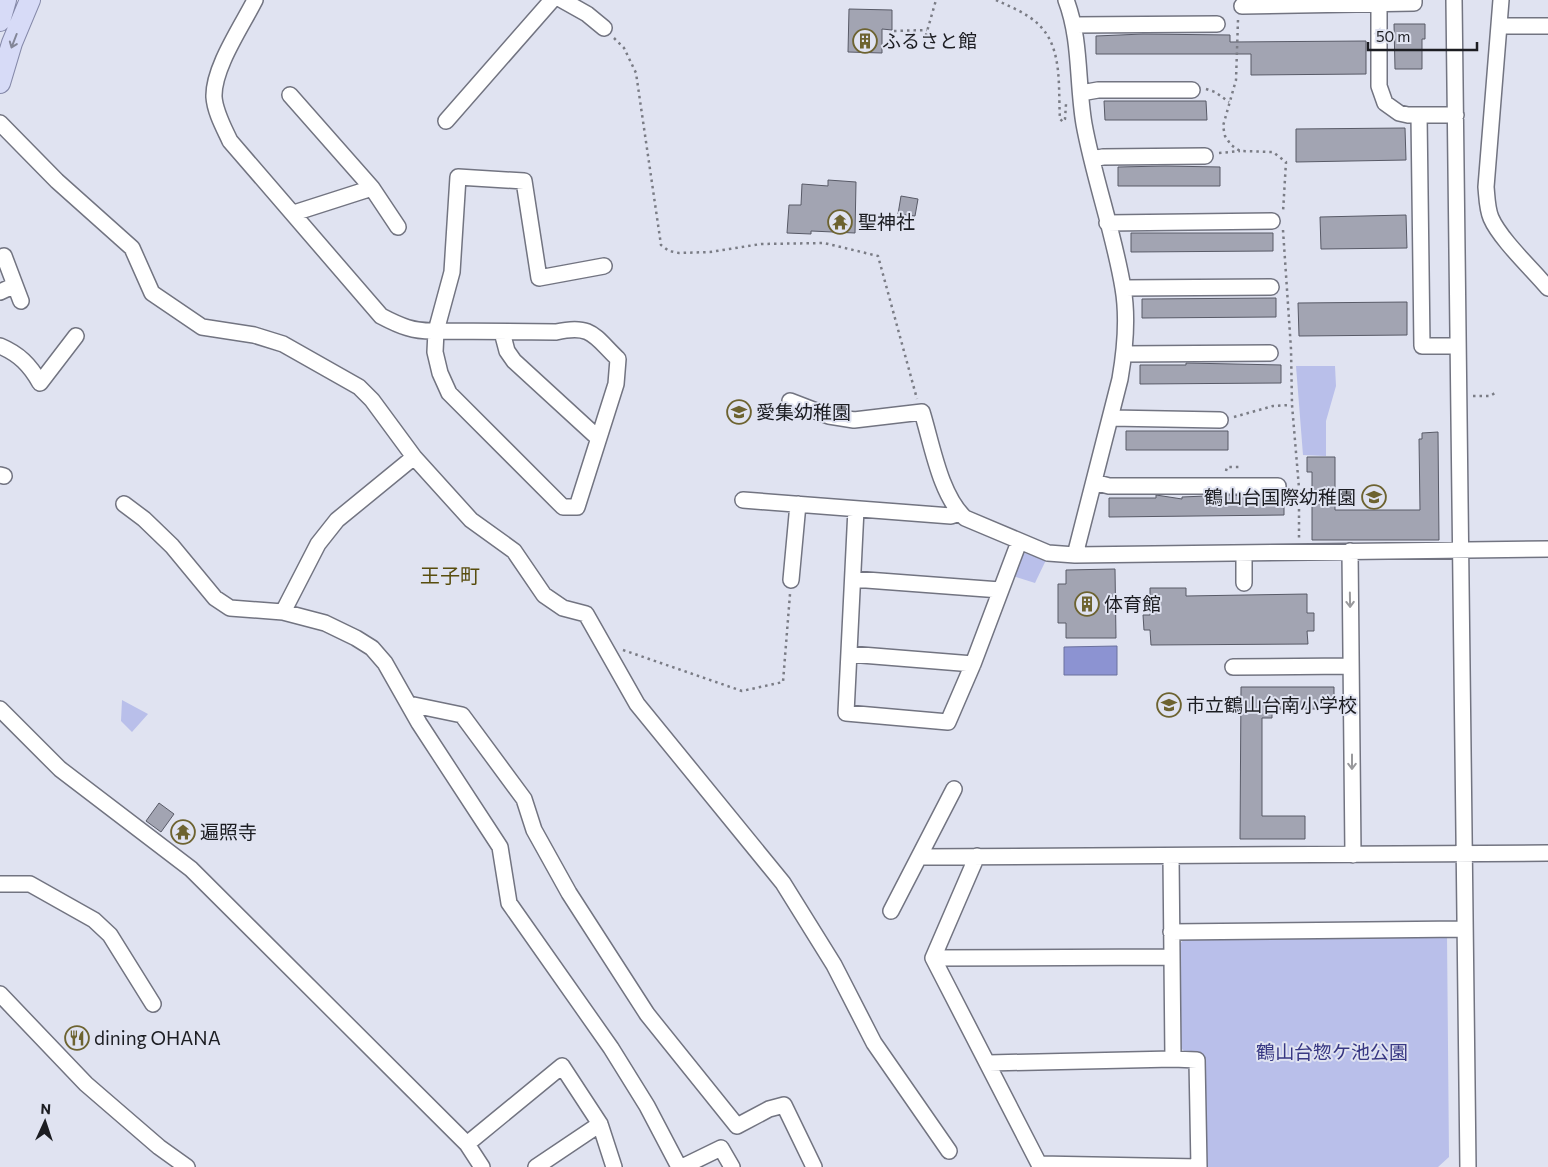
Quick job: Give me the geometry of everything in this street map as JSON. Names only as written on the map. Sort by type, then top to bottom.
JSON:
[{"type":"main road","points":[[0,21],[6,0]]},
{"type":"main road","points":[[0,82],[12,43],[30,0]]},
{"type":"street","points":[[256,0],[218,75],[214,97],[220,120],[230,142],[294,213],[362,296],[381,316],[407,329],[436,332],[556,332],[575,328],[587,330],[618,359],[616,384],[577,507],[563,507],[448,393],[440,373],[435,352],[436,332],[452,272],[458,177],[524,181],[539,278],[604,266]]},
{"type":"street","points":[[446,121],[552,0]]},
{"type":"street","points":[[562,0],[587,14],[604,28]]},
{"type":"street","points":[[1066,0],[1074,25],[1081,93],[1092,159],[1123,288],[1124,354],[1111,418],[1075,555]]},
{"type":"street","points":[[1242,6],[1414,3],[1414,0]]},
{"type":"street","points":[[1454,0],[1468,1167]]},
{"type":"street","points":[[1500,0],[1486,187],[1488,204],[1491,218],[1498,229],[1548,288]]},
{"type":"street","points":[[1379,4],[1380,95],[1385,103],[1399,113],[1456,115]]},
{"type":"street","points":[[1074,25],[1217,24]]},
{"type":"street","points":[[1499,26],[1548,26]]},
{"type":"street","points":[[1081,93],[1098,90],[1192,90]]},
{"type":"street","points":[[290,95],[372,188],[398,227]]},
{"type":"street","points":[[1419,115],[1422,346],[1458,346]]},
{"type":"street","points":[[0,123],[57,181],[132,248],[152,293],[202,327],[254,335],[283,344],[359,387],[372,400],[414,457],[471,520],[514,551],[544,595],[563,608],[586,614],[637,704],[783,883],[834,965],[874,1043],[949,1151]]},
{"type":"street","points":[[1092,159],[1205,156]]},
{"type":"street","points":[[294,213],[372,188]]},
{"type":"street","points":[[1107,223],[1272,221]]},
{"type":"street","points":[[4,256],[21,300]]},
{"type":"street","points":[[0,292],[15,286]]},
{"type":"street","points":[[1123,288],[1270,287]]},
{"type":"street","points":[[502,332],[507,351],[514,361],[598,438]]},
{"type":"street","points":[[0,346],[16,353],[33,370],[40,383],[76,336]]},
{"type":"street","points":[[1124,354],[1270,353]]},
{"type":"street","points":[[790,401],[829,416],[854,420],[922,412],[942,478],[950,499],[960,513],[965,518],[1019,542],[1048,552],[1075,555],[1548,549]]},
{"type":"street","points":[[1111,418],[1220,420]]},
{"type":"street","points":[[283,612],[318,544],[337,520],[414,457]]},
{"type":"street","points":[[1094,482],[1109,486],[1278,486]]},
{"type":"street","points":[[743,500],[951,516],[960,513]]},
{"type":"street","points":[[124,504],[144,519],[172,546],[215,598],[230,608],[283,612],[325,623],[372,648],[500,847],[509,903],[612,1048],[681,1167],[721,1148],[732,1167]]},
{"type":"street","points":[[791,580],[798,504]]},
{"type":"street","points":[[856,509],[846,713],[948,722],[973,664],[1019,542]]},
{"type":"street","points":[[1350,551],[1352,855]]},
{"type":"street","points":[[1244,553],[1244,583]]},
{"type":"street","points":[[853,579],[1000,590]]},
{"type":"street","points":[[849,654],[973,664]]},
{"type":"street","points":[[1233,666],[1351,666]]},
{"type":"street","points":[[409,704],[462,715],[524,799],[534,830],[569,893],[647,1014],[736,1126],[769,1109],[784,1105],[814,1167]]},
{"type":"street","points":[[0,709],[60,770],[191,869],[467,1144],[482,1167]]},
{"type":"street","points":[[891,910],[954,789]]},
{"type":"street","points":[[920,856],[1548,853]]},
{"type":"street","points":[[933,958],[978,856]]},
{"type":"street","points":[[1171,856],[1173,1059]]},
{"type":"street","points":[[0,884],[30,884],[94,920],[110,935],[154,1004]]},
{"type":"street","points":[[1171,932],[1464,928]]},
{"type":"street","points":[[933,958],[1171,957]]},
{"type":"street","points":[[933,958],[989,1063],[1039,1164],[1199,1167],[1197,1060],[989,1063]]},
{"type":"street","points":[[0,994],[86,1084],[158,1147],[186,1167]]},
{"type":"street","points":[[467,1144],[562,1066],[600,1124],[614,1167]]},
{"type":"street","points":[[536,1167],[600,1124]]},
{"type":"path","points":[[924,42],[936,0]]},
{"type":"path","points":[[996,0],[1040,25],[1051,39],[1056,58],[1060,119],[1062,122],[1065,119],[1066,102]]},
{"type":"path","points":[[1240,151],[1231,145],[1223,126],[1236,80],[1237,20],[1242,17],[1242,6]]},
{"type":"path","points":[[604,28],[624,48],[636,73],[661,244],[669,251],[679,253],[710,252],[761,244],[824,243],[878,256],[922,412]]},
{"type":"path","points":[[894,30],[927,30]]},
{"type":"path","points":[[1192,90],[1206,89],[1215,92],[1229,102]]},
{"type":"path","points":[[1205,156],[1240,151],[1273,152],[1286,162],[1282,221],[1291,350],[1292,405],[1299,488],[1298,542]]},
{"type":"path","points":[[1473,396],[1490,396],[1495,393]]},
{"type":"path","points":[[1220,420],[1240,417],[1272,406],[1292,405]]},
{"type":"path","points":[[620,649],[742,691],[783,682],[791,580]]},
{"type":"green space","points":[[1296,366],[1335,366],[1336,386],[1326,421],[1326,456],[1303,455]]},
{"type":"green space","points":[[1021,552],[1046,560],[1035,583],[1013,576]]},
{"type":"green space","points":[[122,700],[148,714],[132,732],[121,721]]},
{"type":"green space","name":"鶴山台惣ケ池公園","points":[[1447,935],[1449,1157],[1438,1167],[1206,1167],[1204,1055],[1187,1054],[1180,1047],[1179,945],[1184,939]]},
{"type":"shaded area","points":[[1117,646],[1117,675],[1064,675],[1064,647]]},
{"type":"building","name":"ふるさと館","points":[[849,9],[892,10],[892,30],[882,29],[882,53],[848,52]]},
{"type":"building","points":[[1394,24],[1425,24],[1425,39],[1422,39],[1422,69],[1395,69]]},
{"type":"building","points":[[1143,34],[1230,35],[1230,42],[1366,41],[1366,74],[1251,75],[1251,54],[1096,54],[1096,36]]},
{"type":"building","points":[[1104,101],[1206,101],[1207,120],[1105,120]]},
{"type":"building","points":[[1405,128],[1406,160],[1296,162],[1296,129]]},
{"type":"building","points":[[1118,167],[1220,167],[1220,186],[1118,186]]},
{"type":"building","points":[[828,180],[856,182],[855,233],[811,231],[811,234],[787,233],[789,205],[801,205],[802,184],[828,186]]},
{"type":"building","points":[[901,196],[918,199],[915,216],[898,214]]},
{"type":"building","points":[[1406,215],[1407,248],[1321,249],[1320,217]]},
{"type":"building","points":[[1131,233],[1273,233],[1273,251],[1131,252]]},
{"type":"building","points":[[1276,298],[1276,317],[1142,318],[1142,299]]},
{"type":"building","points":[[1407,302],[1407,335],[1299,336],[1298,303]]},
{"type":"building","points":[[1186,363],[1281,365],[1281,383],[1140,384],[1140,365],[1186,365]]},
{"type":"building","points":[[1126,431],[1228,431],[1228,450],[1126,450]]},
{"type":"building","points":[[1438,432],[1439,540],[1312,540],[1312,472],[1307,472],[1307,457],[1335,457],[1335,510],[1420,510],[1419,439],[1422,439],[1422,433]]},
{"type":"building","points":[[1156,495],[1182,499],[1182,497],[1229,495],[1284,497],[1284,515],[1109,517],[1109,498],[1156,498]]},
{"type":"building","name":"体育館","points":[[1115,569],[1116,638],[1066,638],[1066,623],[1058,623],[1058,584],[1066,584],[1066,570]]},
{"type":"building","points":[[1150,588],[1186,588],[1186,596],[1307,594],[1307,613],[1314,613],[1314,631],[1307,631],[1308,644],[1151,645],[1150,630],[1144,630],[1143,615],[1150,615]]},
{"type":"building","points":[[1241,687],[1334,687],[1334,709],[1272,709],[1272,718],[1262,718],[1262,816],[1305,816],[1305,839],[1240,839]]},
{"type":"building","points":[[159,803],[174,814],[161,832],[146,821]]},
{"type":"place","name":"ふるさと館","points":[[865,41]]},
{"type":"place","name":"聖神社","points":[[840,222]]},
{"type":"place","name":"愛集幼稚園","points":[[739,412]]},
{"type":"place","name":"鶴山台国際幼稚園","points":[[1374,497]]},
{"type":"place","name":"体育館","points":[[1087,604]]},
{"type":"place","name":"市立鶴山台南小学校","points":[[1169,705]]},
{"type":"place","name":"遍照寺","points":[[183,832]]},
{"type":"place","name":"dining OHANA","points":[[77,1038]]},
{"type":"district","name":"王子町","points":[[450,576]]}]
